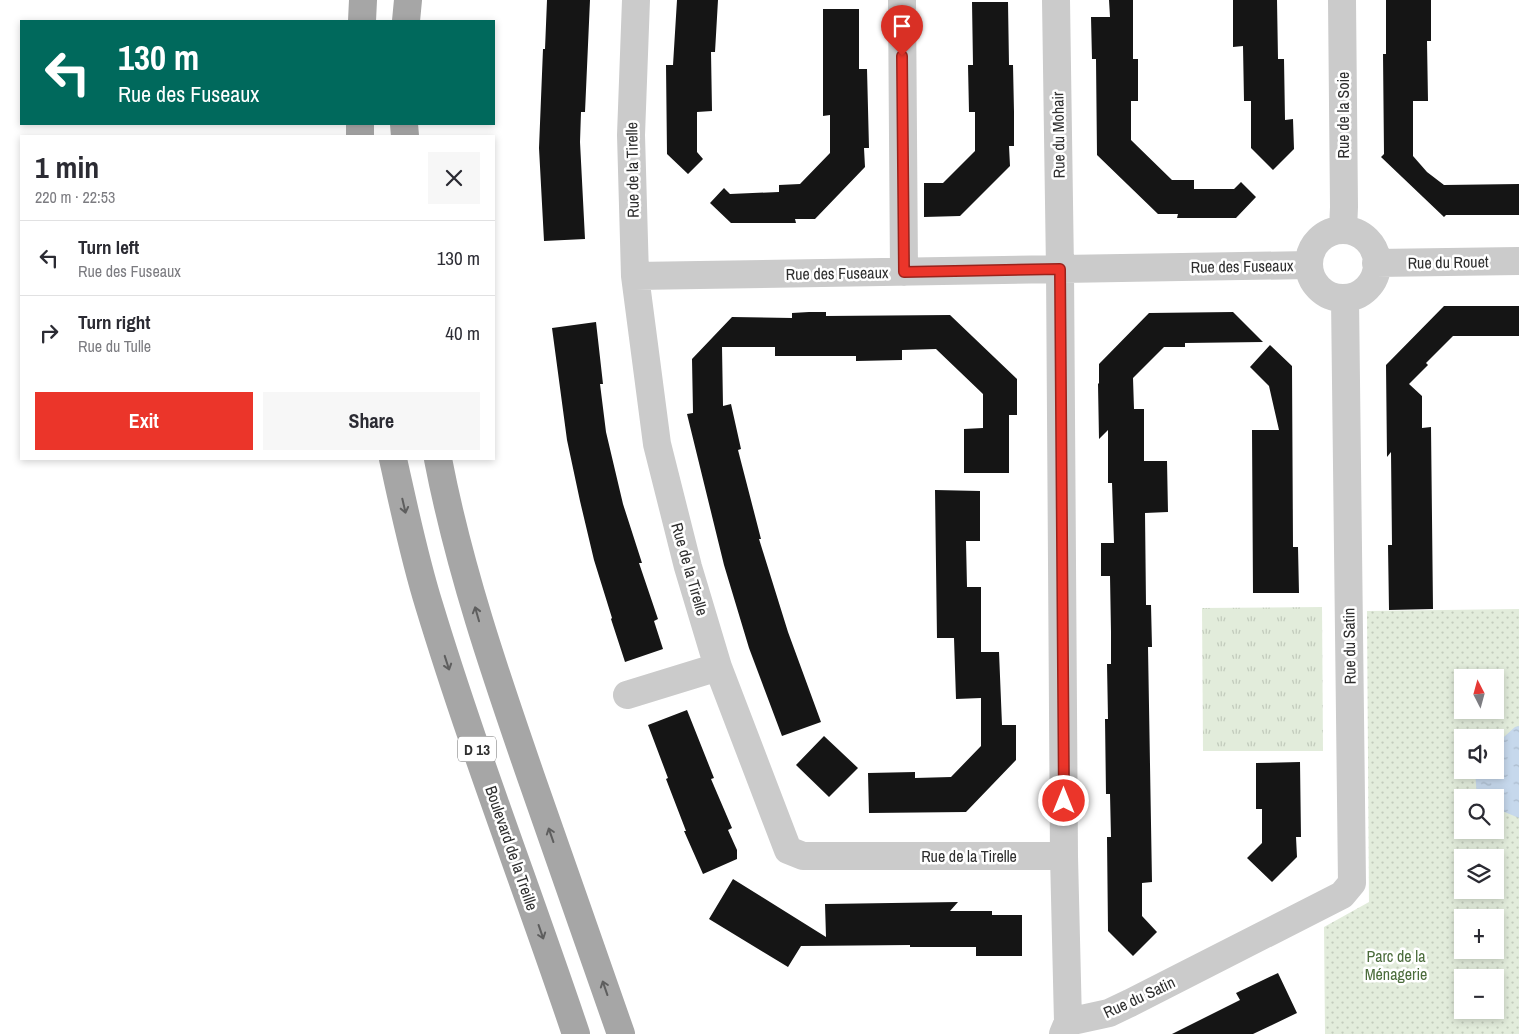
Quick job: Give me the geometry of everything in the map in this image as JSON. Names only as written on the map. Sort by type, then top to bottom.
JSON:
[{"type":"main road","points":[[362,20],[363,0]]},
{"type":"main road","points":[[406,20],[408,0]]},
{"type":"main road","name":"Boulevard de la Treille","points":[[393,460],[428,603],[456,691],[576,1034]]},
{"type":"main road","name":"D 13","points":[[438,460],[460,555],[494,670],[621,1034]]},
{"type":"street","name":"Rue de la Tirelle","points":[[636,0],[631,135],[635,276],[657,444],[688,567],[718,667],[788,850],[803,856],[1064,856]]},
{"type":"street","points":[[902,0],[904,272]]},
{"type":"street","name":"Rue du Mohair","points":[[1056,0],[1060,269]]},
{"type":"street","name":"Rue de la Soie","points":[[1342,0],[1344,207],[1342,230]]},
{"type":"street","points":[[1342,230],[1353,232],[1366,240],[1374,252],[1376,262],[1375,273],[1368,286],[1356,296],[1346,298],[1334,297],[1320,289],[1311,276],[1309,265],[1310,255],[1318,241],[1332,232],[1342,230]]},
{"type":"street","name":"Rue du Rouet","points":[[1376,262],[1519,261]]},
{"type":"street","name":"Rue des Fuseaux","points":[[635,276],[1309,265]]},
{"type":"street","name":"Rue du Satin","points":[[1060,269],[1065,1028],[1109,1014],[1342,895],[1352,882],[1346,298]]},
{"type":"street","points":[[627,695],[718,667]]},
{"type":"green space","points":[[1322,607],[1323,751],[1203,751],[1202,608]]},
{"type":"green space","name":"Parc de la Ménagerie","points":[[1519,609],[1519,1034],[1325,1034],[1324,927],[1369,902],[1367,611]]},
{"type":"water","points":[[1519,726],[1519,818],[1504,812],[1504,789],[1476,789],[1476,779],[1504,779],[1504,737],[1515,727]]},
{"type":"building","points":[[547,0],[590,0],[585,112],[581,112],[580,142],[585,239],[544,241],[539,148]]},
{"type":"building","points":[[677,0],[718,0],[715,52],[711,52],[712,111],[697,112],[697,152],[703,159],[688,174],[667,154],[666,65],[673,65]]},
{"type":"building","points":[[1109,0],[1133,0],[1133,59],[1138,59],[1138,101],[1131,101],[1131,140],[1172,180],[1194,180],[1194,189],[1234,189],[1241,182],[1256,197],[1236,218],[1177,218],[1178,214],[1158,214],[1097,155],[1096,59],[1092,59],[1091,17],[1110,17]]},
{"type":"building","points":[[1233,0],[1277,0],[1278,59],[1284,59],[1285,120],[1293,119],[1294,149],[1273,170],[1251,148],[1251,101],[1244,101],[1243,46],[1233,47]]},
{"type":"building","points":[[1386,0],[1431,0],[1431,41],[1427,41],[1428,101],[1413,101],[1413,156],[1427,172],[1444,185],[1519,184],[1519,215],[1446,215],[1444,217],[1381,157],[1384,154],[1383,54],[1386,54]]},
{"type":"building","points":[[972,2],[1008,2],[1009,65],[1013,65],[1014,112],[1014,146],[1009,146],[1010,166],[960,216],[924,217],[924,183],[943,183],[975,151],[975,112],[969,112],[968,65],[973,65]]},
{"type":"building","points":[[823,9],[859,9],[859,69],[867,69],[869,148],[864,148],[865,167],[815,219],[795,219],[796,223],[731,223],[710,203],[724,188],[730,194],[779,192],[779,185],[800,184],[830,153],[830,115],[823,116]]},
{"type":"building","points":[[1444,306],[1519,306],[1519,336],[1453,336],[1426,363],[1428,365],[1409,384],[1422,396],[1422,428],[1431,427],[1433,609],[1389,610],[1388,545],[1392,545],[1391,452],[1387,457],[1386,365]]},
{"type":"building","points":[[826,312],[826,316],[950,315],[1017,379],[1017,415],[1009,415],[1009,473],[964,473],[964,429],[983,428],[983,394],[936,349],[902,350],[902,360],[856,361],[856,356],[775,356],[775,347],[722,347],[723,406],[731,404],[741,449],[738,450],[761,539],[759,539],[788,632],[821,722],[782,736],[749,648],[724,565],[687,414],[693,413],[692,359],[732,317],[792,318],[792,313]]},
{"type":"building","points":[[1233,312],[1263,342],[1185,343],[1185,347],[1164,347],[1133,378],[1134,409],[1144,409],[1144,461],[1167,461],[1168,512],[1145,513],[1146,605],[1151,605],[1152,647],[1148,647],[1152,882],[1142,883],[1142,916],[1157,932],[1133,956],[1108,931],[1107,837],[1111,837],[1110,794],[1106,794],[1105,719],[1108,719],[1107,664],[1111,664],[1110,576],[1101,576],[1101,543],[1114,543],[1112,483],[1108,483],[1108,430],[1099,439],[1099,364],[1149,313]]},
{"type":"building","points":[[596,322],[603,384],[600,384],[606,432],[623,504],[642,563],[639,563],[658,619],[654,621],[663,649],[625,662],[594,560],[580,501],[567,440],[552,328]]},
{"type":"building","points":[[1270,345],[1292,366],[1293,547],[1298,547],[1299,593],[1253,593],[1252,430],[1279,430],[1269,386],[1250,367]]},
{"type":"building","points":[[935,490],[980,491],[980,541],[966,541],[967,587],[981,587],[981,652],[999,652],[1002,725],[1016,725],[1016,760],[966,812],[869,813],[868,773],[915,772],[915,778],[951,777],[981,746],[981,698],[956,699],[954,638],[937,638]]},
{"type":"building","points":[[687,710],[714,778],[711,779],[732,828],[728,830],[737,850],[737,859],[703,874],[684,831],[686,831],[648,725]]},
{"type":"building","points":[[824,736],[858,768],[829,797],[796,765]]},
{"type":"building","points":[[1300,762],[1301,837],[1296,837],[1297,857],[1272,882],[1247,858],[1262,843],[1262,809],[1256,809],[1256,763]]},
{"type":"building","points":[[733,879],[826,937],[825,904],[958,902],[950,911],[992,911],[992,915],[1022,915],[1022,956],[976,956],[976,947],[910,947],[910,945],[801,946],[788,967],[709,919]]},
{"type":"building","points":[[1278,973],[1297,1013],[1253,1034],[1172,1034],[1240,1000],[1236,993]]},
{"type":"route","points":[[902,56],[904,272],[1060,269],[1064,801]]}]
